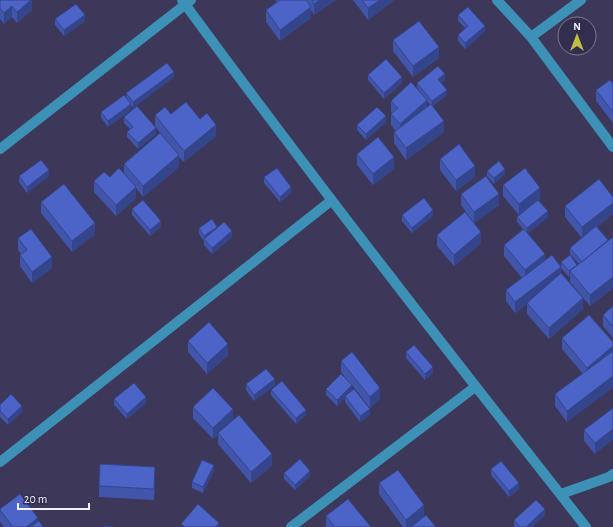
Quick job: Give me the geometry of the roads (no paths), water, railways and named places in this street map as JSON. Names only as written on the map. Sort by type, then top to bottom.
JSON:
[{"type":"street","points":[[497,0],[531,37],[613,147]]},
{"type":"street","points":[[531,37],[581,0]]},
{"type":"street","points":[[0,149],[186,1],[332,200],[475,387],[586,527]]},
{"type":"street","points":[[0,462],[332,200]]},
{"type":"street","points":[[291,527],[475,387]]},
{"type":"street","points":[[561,494],[609,477],[613,474]]}]
